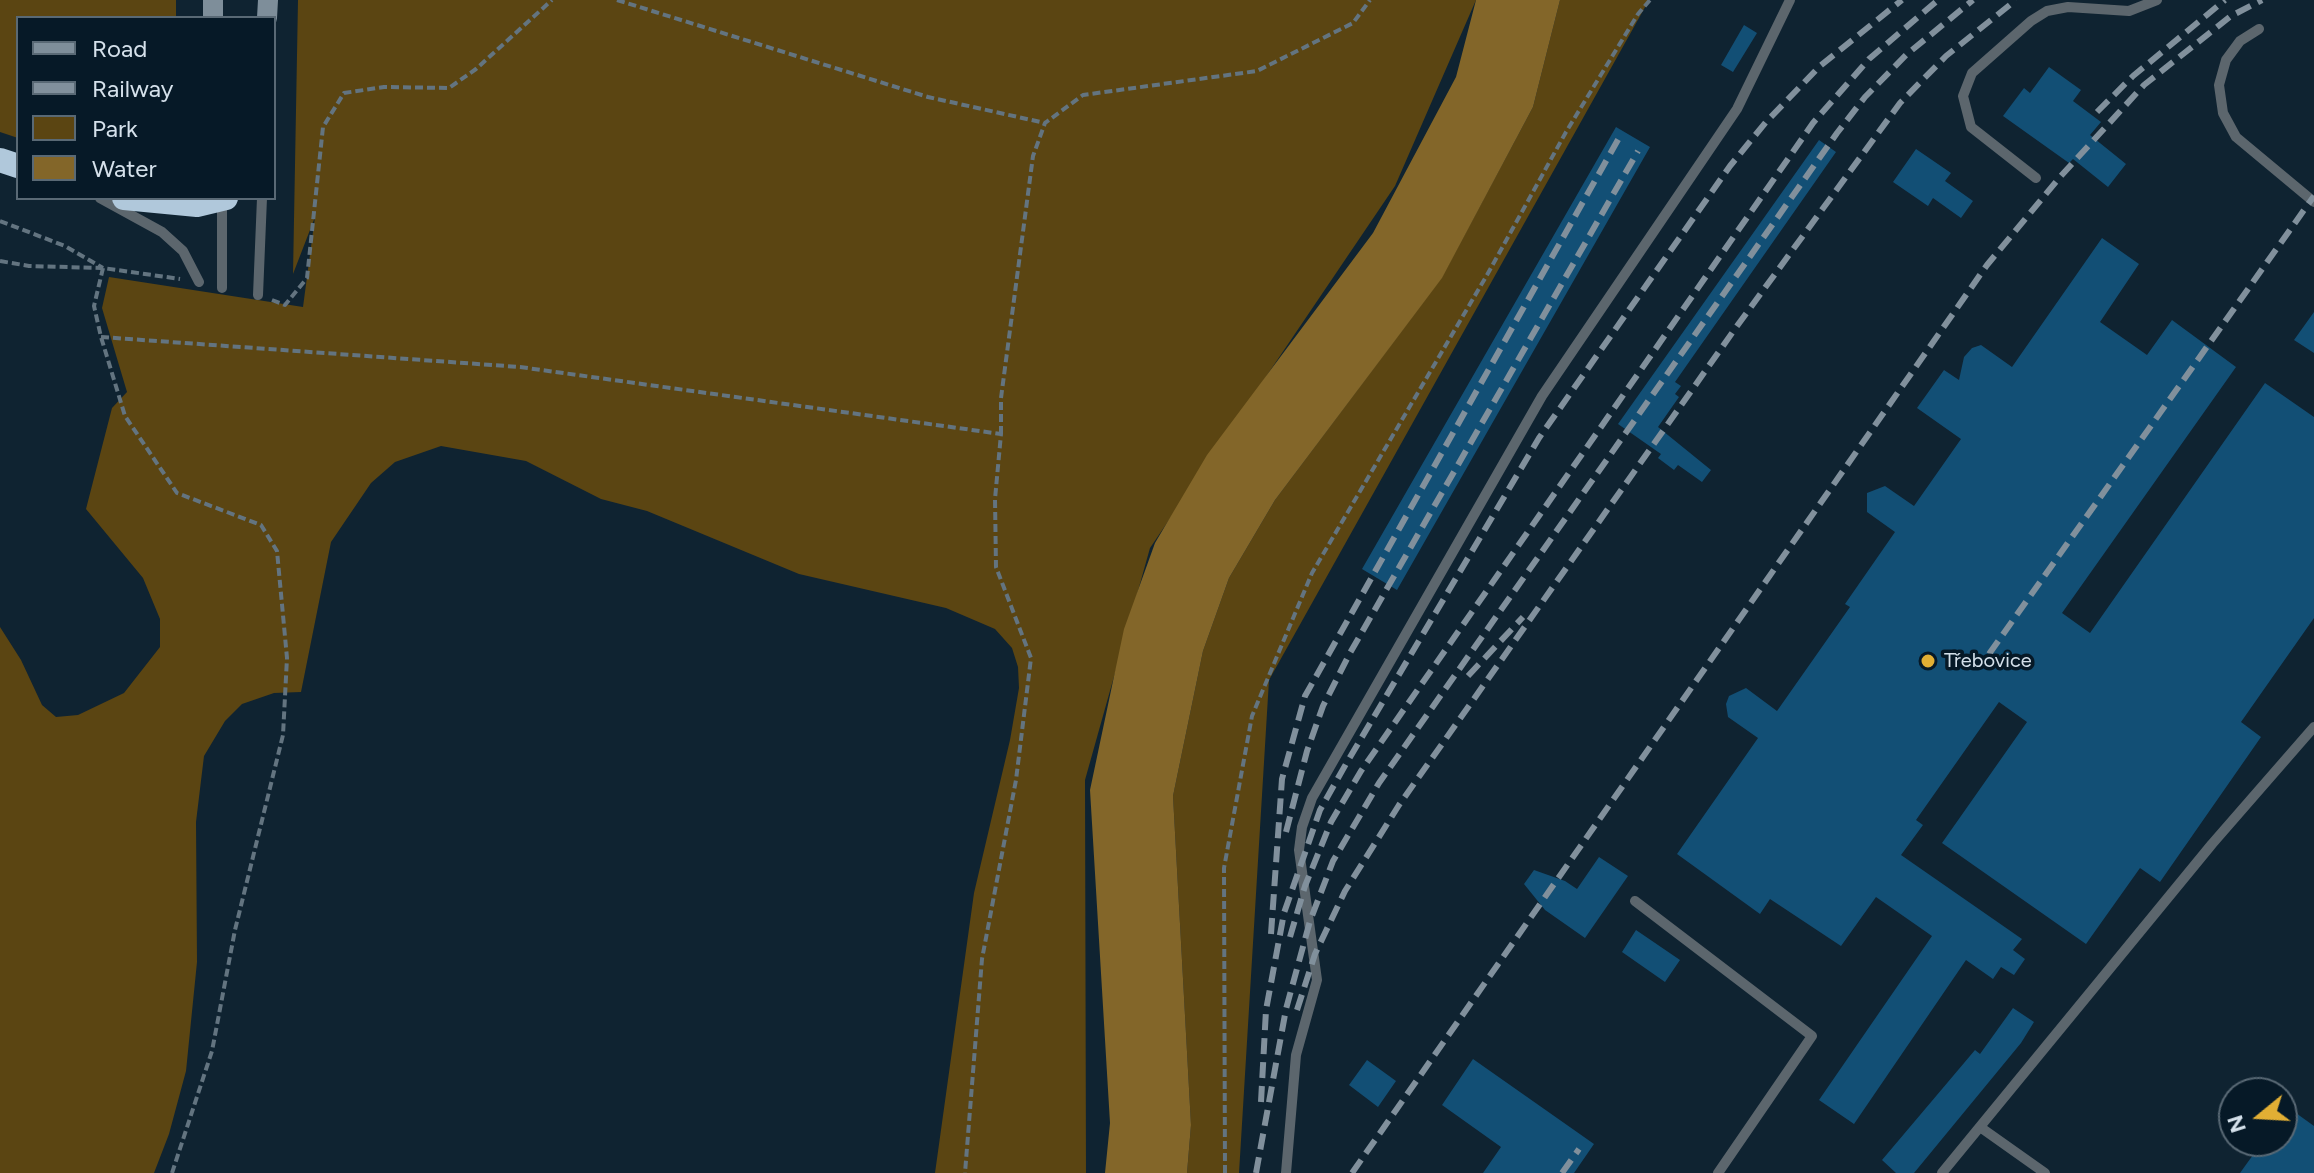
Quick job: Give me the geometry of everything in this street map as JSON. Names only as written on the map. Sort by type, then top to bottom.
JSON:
[{"type":"highway","points":[[145,200],[197,205],[219,200]]},
{"type":"lane","points":[[1286,1173],[1296,1055],[1317,980],[1299,850],[1302,827],[1312,798],[1542,396],[1737,109],[1790,0]]},
{"type":"lane","points":[[2036,178],[1971,127],[1963,96],[1972,73],[2031,21],[2047,11],[2068,7],[2129,11],[2157,0]]},
{"type":"lane","points":[[2259,29],[2240,41],[2226,60],[2219,85],[2223,113],[2236,137],[2314,202]]},
{"type":"lane","points":[[104,200],[162,232],[183,251],[199,282]]},
{"type":"lane","points":[[222,288],[223,200]]},
{"type":"lane","points":[[258,295],[262,200]]},
{"type":"lane","points":[[1942,1173],[2212,844],[2314,727]]},
{"type":"lane","points":[[1635,901],[1812,1036],[1718,1173]]},
{"type":"lane","points":[[1980,1127],[2045,1173]]},
{"type":"path","points":[[258,295],[285,305],[307,278],[323,127],[344,93],[384,87],[449,88],[476,69],[552,0]]},
{"type":"path","points":[[617,0],[928,97],[1045,123]]},
{"type":"path","points":[[965,1173],[982,959],[1016,780],[1031,658],[1000,587],[996,567],[995,499],[1001,398],[1033,156],[1045,123],[1083,95],[1257,71],[1353,23],[1370,0]]},
{"type":"path","points":[[1225,1173],[1224,868],[1252,716],[1312,573],[1495,262],[1566,132],[1638,14],[1650,0]]},
{"type":"path","points":[[0,221],[65,246],[103,268]]},
{"type":"path","points":[[0,261],[29,266],[103,268],[199,282]]},
{"type":"path","points":[[103,268],[94,306],[125,416],[177,493],[261,525],[277,551],[287,658],[283,735],[238,916],[212,1051],[172,1173]]},
{"type":"path","points":[[101,337],[520,367],[1001,434]]},
{"type":"green space","points":[[0,0],[176,0],[176,16],[16,16],[16,137],[0,132]]},
{"type":"green space","points":[[298,0],[1476,0],[1395,186],[1150,548],[1085,780],[1086,1173],[935,1173],[974,893],[1019,688],[1018,667],[1012,648],[995,629],[946,608],[799,574],[647,511],[601,499],[526,461],[441,446],[395,462],[371,483],[331,542],[301,692],[274,693],[242,704],[225,721],[204,756],[196,822],[197,962],[186,1071],[169,1134],[154,1173],[0,1173],[0,627],[21,660],[42,705],[56,717],[78,715],[124,693],[160,647],[160,619],[143,578],[86,509],[112,408],[127,392],[102,308],[109,277],[303,307],[315,217],[293,274]]},
{"type":"green space","points":[[1560,0],[1649,0],[1269,680],[1239,1173],[1187,1173],[1191,1125],[1173,796],[1203,651],[1229,578],[1275,500],[1442,277],[1533,107]]},
{"type":"water","points":[[1476,0],[1560,0],[1533,107],[1442,278],[1275,500],[1229,578],[1203,651],[1173,796],[1191,1125],[1187,1173],[1105,1173],[1110,1123],[1090,790],[1124,629],[1155,543],[1207,455],[1373,233],[1456,77]]},
{"type":"building","points":[[1744,25],[1757,33],[1733,72],[1721,65]]},
{"type":"building","points":[[2049,67],[2081,90],[2073,101],[2101,122],[2090,135],[2126,164],[2108,187],[2073,159],[2069,163],[2003,116],[2024,88],[2030,93]]},
{"type":"building","points":[[1616,127],[1650,147],[1397,590],[1362,569]]},
{"type":"building","points":[[1819,140],[1836,152],[1675,382],[1681,386],[1675,394],[1679,397],[1658,427],[1711,470],[1702,482],[1678,465],[1674,470],[1658,458],[1661,454],[1618,424]]},
{"type":"building","points":[[1916,149],[1951,173],[1945,181],[1973,201],[1961,218],[1933,198],[1928,206],[1893,182]]},
{"type":"building","points":[[2102,238],[2139,264],[2100,322],[2147,355],[2172,320],[2236,367],[2062,613],[2090,633],[2265,383],[2314,417],[2314,618],[2241,722],[2261,737],[2160,882],[2140,868],[2086,944],[1942,843],[2027,722],[1999,702],[1916,820],[1923,825],[1901,855],[2022,939],[2013,950],[2025,959],[2014,975],[2001,967],[1993,979],[1966,960],[1854,1124],[1819,1100],[1932,936],[1876,897],[1841,946],[1770,899],[1760,914],[1677,854],[1758,738],[1728,717],[1726,704],[1729,696],[1746,688],[1777,711],[1850,607],[1845,604],[1895,532],[1867,512],[1867,493],[1885,486],[1914,506],[1961,439],[1917,408],[1944,370],[1959,380],[1964,357],[1972,348],[1981,345],[2012,367]]},
{"type":"building","points":[[2314,312],[2314,353],[2294,340]]},
{"type":"building","points":[[1599,857],[1628,876],[1585,938],[1545,910],[1524,884],[1534,870],[1565,881],[1577,889]]},
{"type":"building","points":[[1636,930],[1680,960],[1665,982],[1622,952]]},
{"type":"building","points":[[2013,1008],[2034,1022],[2021,1043],[1914,1173],[1896,1173],[1882,1160],[1975,1050],[1980,1054]]},
{"type":"building","points":[[1473,1059],[1594,1144],[1574,1173],[1483,1173],[1501,1147],[1442,1105]]},
{"type":"building","points":[[1367,1060],[1396,1081],[1378,1107],[1349,1085]]},
{"type":"building","points":[[2298,1114],[2314,1126],[2314,1173],[2240,1173],[2252,1157],[2298,1157]]},
{"type":"railway","points":[[1261,1102],[1266,1010],[1284,913],[1320,810],[1346,764],[1539,438],[1730,166],[1766,122],[1820,66],[1902,0]]},
{"type":"railway","points":[[1290,937],[1305,886],[1331,822],[1361,771],[1813,123],[1869,59],[1938,0]]},
{"type":"railway","points":[[1256,1173],[1286,1009],[1310,921],[1333,861],[1379,783],[1837,133],[1865,97],[1906,55],[1973,0]]},
{"type":"railway","points":[[1297,1010],[1315,954],[1345,891],[1399,805],[1737,326],[1900,103],[1946,56],[2016,0]]},
{"type":"railway","points":[[2097,112],[2133,76],[2225,0]]},
{"type":"railway","points":[[1352,1173],[1987,265],[2060,177],[2144,85],[2231,16],[2262,0]]},
{"type":"railway","points":[[1271,934],[1282,779],[1305,696],[1619,138]]},
{"type":"railway","points":[[1286,832],[1307,751],[1323,706],[1350,653],[1638,151]]},
{"type":"railway","points":[[1989,654],[2314,196]]},
{"type":"railway","points":[[1468,676],[1523,617]]},
{"type":"railway","points":[[1562,1173],[1579,1149]]},
{"type":"place","name":"Třebovice","points":[[1928,661]]}]
